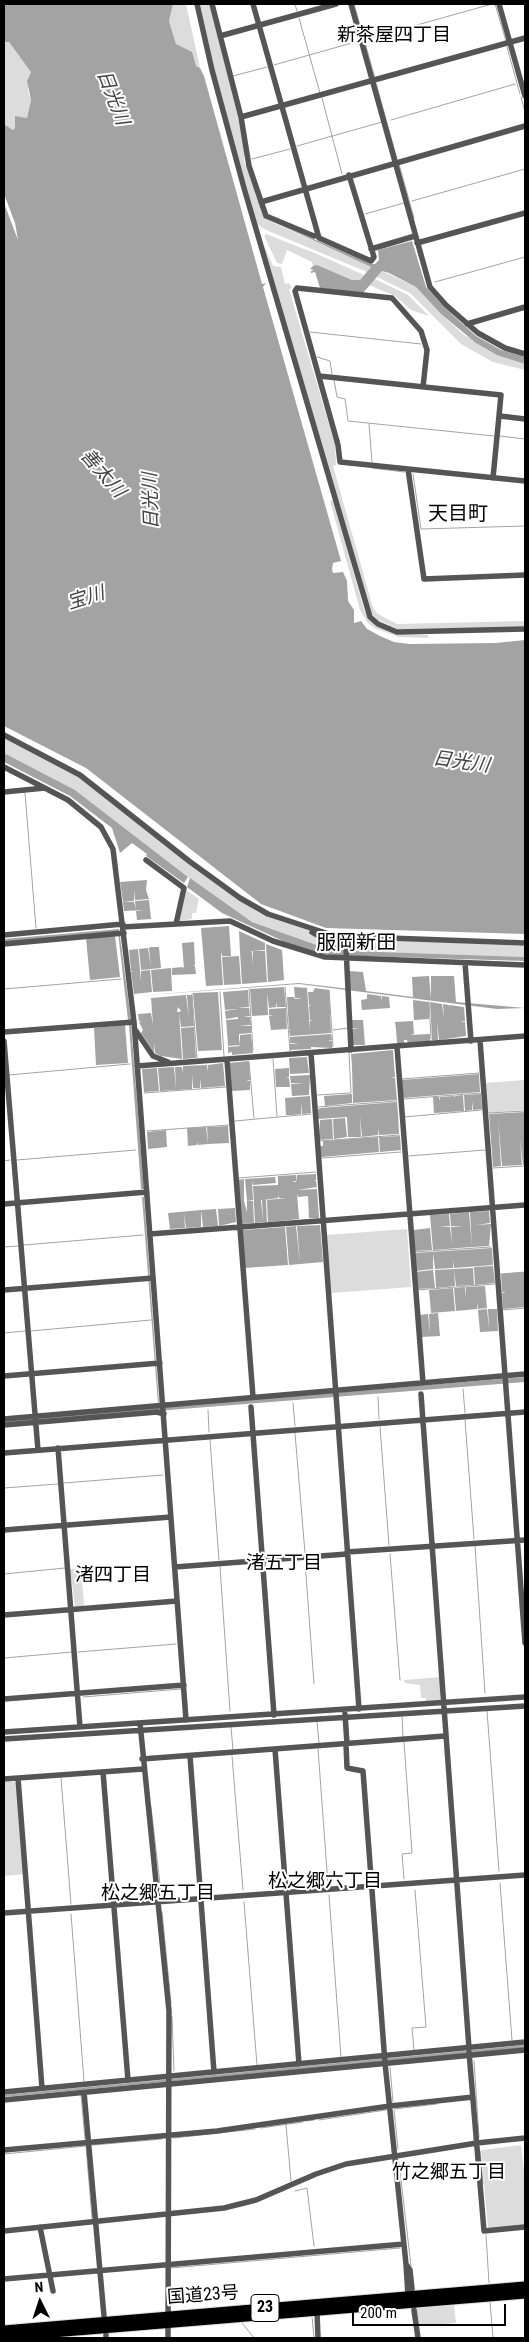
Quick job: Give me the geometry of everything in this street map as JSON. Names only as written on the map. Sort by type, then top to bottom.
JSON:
[{"type":"highway","name":"国道23号","points":[[4,2337],[410,2292],[525,2286]]},
{"type":"highway","name":"国道23号","points":[[4,2330],[317,2311],[525,2294]]},
{"type":"street","points":[[196,4],[244,188],[370,617],[378,624],[397,632],[525,629]]},
{"type":"street","points":[[212,4],[240,117],[249,166],[266,216],[314,236],[318,235]]},
{"type":"street","points":[[254,4],[319,238],[371,261],[374,257],[349,175]]},
{"type":"street","points":[[220,36],[336,4]]},
{"type":"street","points":[[351,4],[430,287],[466,324],[490,340],[525,354]]},
{"type":"street","points":[[499,4],[525,96]]},
{"type":"street","points":[[240,117],[525,38]]},
{"type":"street","points":[[261,202],[349,175],[525,126]]},
{"type":"street","points":[[417,243],[525,213]]},
{"type":"street","points":[[371,249],[415,236]]},
{"type":"street","points":[[423,386],[427,350],[421,331],[392,298],[298,288],[295,291],[338,444],[340,462],[525,481]]},
{"type":"street","points":[[466,324],[525,307]]},
{"type":"street","points":[[319,376],[501,395],[493,478]]},
{"type":"street","points":[[500,416],[525,419]]},
{"type":"street","points":[[408,469],[424,578],[525,575]]},
{"type":"street","points":[[4,736],[88,780],[240,898],[268,914],[335,936],[525,943]]},
{"type":"street","points":[[4,767],[68,800],[106,832],[113,850],[134,1022],[150,1234],[150,1278],[160,1405],[164,1413],[186,1720]]},
{"type":"street","points":[[4,792],[47,788]]},
{"type":"street","points":[[146,860],[184,888],[176,924]]},
{"type":"street","points":[[4,944],[176,924],[230,921],[273,941],[325,957],[525,965]]},
{"type":"street","points":[[307,928],[328,942],[346,948],[351,1050]]},
{"type":"street","points":[[4,935],[122,930]]},
{"type":"street","points":[[465,963],[471,1040]]},
{"type":"street","points":[[4,1032],[134,1022]]},
{"type":"street","points":[[134,1022],[137,1035],[153,1056],[169,1063],[181,1063]]},
{"type":"street","points":[[137,1066],[525,1036]]},
{"type":"street","points":[[480,1040],[525,1643]]},
{"type":"street","points":[[4,1041],[7,1118],[17,1203],[38,1450]]},
{"type":"street","points":[[397,1047],[423,1383]]},
{"type":"street","points":[[311,1054],[359,1709]]},
{"type":"street","points":[[227,1060],[253,1397]]},
{"type":"street","points":[[4,1204],[147,1192]]},
{"type":"street","points":[[150,1234],[525,1205]]},
{"type":"street","points":[[4,1290],[150,1278]]},
{"type":"street","points":[[4,1376],[157,1364]]},
{"type":"street","points":[[4,1425],[35,1419],[160,1405],[525,1374]]},
{"type":"street","points":[[421,1394],[469,2056],[484,2231],[525,2227]]},
{"type":"street","points":[[251,1408],[274,1715]]},
{"type":"street","points":[[4,1453],[525,1412]]},
{"type":"street","points":[[4,1419],[164,1413]]},
{"type":"street","points":[[58,1448],[80,1727]]},
{"type":"street","points":[[4,1530],[171,1517]]},
{"type":"street","points":[[175,1567],[525,1540]]},
{"type":"street","points":[[4,1615],[178,1601]]},
{"type":"street","points":[[4,1699],[184,1685]]},
{"type":"street","points":[[4,1732],[345,1714],[359,1709],[525,1697]]},
{"type":"street","points":[[4,1739],[186,1720],[274,1715],[444,1711],[525,1706]]},
{"type":"street","points":[[345,1714],[347,1768],[363,1771],[385,2063],[410,2292]]},
{"type":"street","points":[[140,1726],[169,2011],[170,2076],[166,2320],[168,2338]]},
{"type":"street","points":[[142,1759],[445,1736]]},
{"type":"street","points":[[275,1749],[299,2064]]},
{"type":"street","points":[[190,1756],[214,2072]]},
{"type":"street","points":[[4,1779],[143,1768]]},
{"type":"street","points":[[103,1772],[128,2080]]},
{"type":"street","points":[[18,1778],[42,2088]]},
{"type":"street","points":[[4,1913],[525,1875]]},
{"type":"street","points":[[4,2092],[525,2042]]},
{"type":"street","points":[[4,2100],[525,2050]]},
{"type":"street","points":[[84,2092],[104,2316]]},
{"type":"street","points":[[4,2150],[244,2128],[390,2106],[473,2097]]},
{"type":"street","points":[[4,2231],[238,2206],[332,2168],[477,2143],[525,2138]]},
{"type":"street","points":[[40,2227],[53,2291]]},
{"type":"street","points":[[4,2279],[404,2244]]},
{"type":"street","points":[[414,2310],[418,2338]]},
{"type":"street","points":[[317,2311],[318,2338]]},
{"type":"shaded area","points":[[173,4],[186,4],[200,68],[196,66],[183,48],[176,44],[169,21]]},
{"type":"shaded area","points":[[199,4],[210,4],[245,145],[244,161],[265,219],[371,267],[367,272],[266,230],[257,224],[214,69]]},
{"type":"shaded area","points":[[4,42],[9,42],[31,71],[28,78],[28,92],[31,100],[27,118],[15,116],[15,128],[13,130],[4,124]]},
{"type":"shaded area","points":[[266,234],[364,275],[360,280],[352,280],[317,265],[313,266],[312,262],[287,250],[282,264],[277,263],[264,236]]},
{"type":"shaded area","points":[[263,243],[273,266],[281,267],[285,284],[289,283],[292,288],[289,289],[335,445],[336,465],[333,466],[373,608],[378,614],[397,624],[525,621],[525,627],[398,629],[378,620],[371,614]]},
{"type":"shaded area","points":[[382,271],[416,287],[464,335],[525,364],[525,370],[493,362],[461,344],[410,293],[377,277]]},
{"type":"shaded area","points":[[375,279],[408,295],[429,316],[411,310],[395,296],[369,285]]},
{"type":"shaded area","points":[[333,500],[364,609],[369,620],[400,634],[428,635],[428,638],[399,637],[374,628],[367,622],[360,610],[330,501]]},
{"type":"shaded area","points":[[4,738],[80,778],[239,900],[258,912],[308,930],[328,943],[345,950],[325,948],[252,922],[188,877],[75,790],[4,753]]},
{"type":"shaded area","points":[[186,890],[199,899],[196,913],[192,913],[192,919],[179,921]]},
{"type":"shaded area","points":[[314,933],[416,941],[525,946],[525,957],[347,951]]},
{"type":"shaded area","points":[[525,1080],[525,1110],[488,1113],[485,1083]]},
{"type":"shaded area","points":[[407,1229],[411,1287],[331,1293],[326,1235]]},
{"type":"shaded area","points":[[81,1568],[84,1606],[75,1607],[70,1569]]},
{"type":"shaded area","points":[[440,1677],[440,1701],[426,1702],[426,1698],[421,1698],[420,1685],[405,1683],[404,1680]]},
{"type":"shaded area","points":[[4,1782],[16,1782],[25,1874],[4,1876]]},
{"type":"shaded area","points":[[521,2145],[525,2180],[525,2225],[488,2229],[481,2150]]},
{"type":"shaded area","points":[[454,2305],[456,2323],[418,2326],[415,2308]]},
{"type":"water","points":[[4,4],[173,4],[169,21],[176,44],[192,52],[196,66],[200,68],[204,76],[262,284],[266,283],[263,287],[341,561],[333,563],[333,573],[343,572],[347,581],[348,601],[354,610],[354,623],[361,621],[367,629],[380,636],[394,642],[409,644],[496,643],[525,640],[525,934],[326,928],[261,904],[86,768],[4,726],[4,203],[18,240],[15,223],[4,194],[4,124],[13,130],[15,128],[15,116],[27,118],[31,100],[27,81],[31,72],[9,42],[4,42]]},
{"type":"water","points":[[269,220],[372,264],[379,260],[378,250],[412,241],[426,287],[445,308],[476,336],[501,350],[525,357],[525,364],[497,355],[476,343],[441,314],[416,287],[389,273],[382,271],[363,293],[320,288],[315,272],[311,273],[314,270],[310,269],[313,266],[317,265],[352,280],[360,280],[371,267]]},
{"type":"water","points":[[4,753],[75,790],[188,877],[184,883],[146,856],[147,854],[132,843],[120,853],[112,828],[70,796],[4,762]]},
{"type":"water","points":[[190,878],[252,922],[325,948],[351,951],[525,957],[525,961],[329,955],[285,942],[222,913],[187,887]]},
{"type":"water","points":[[147,880],[146,890],[149,899],[135,900],[134,890],[134,901],[123,902],[120,882]]},
{"type":"water","points":[[149,900],[151,919],[137,920],[136,911],[144,910],[124,911],[123,902],[134,902],[136,909],[135,901]]},
{"type":"water","points":[[229,926],[231,956],[222,956],[221,952],[223,985],[206,986],[201,928]]},
{"type":"water","points":[[119,929],[131,1020],[128,1020],[118,932],[4,942],[4,939]]},
{"type":"water","points":[[239,931],[265,943],[265,950],[240,952]]},
{"type":"water","points":[[115,936],[120,977],[90,980],[86,938]]},
{"type":"water","points":[[194,942],[195,965],[193,966],[195,966],[196,974],[172,975],[172,968],[183,967],[184,969],[182,943]]},
{"type":"water","points":[[266,944],[282,950],[284,980],[268,982]]},
{"type":"water","points":[[159,947],[161,968],[141,970],[139,949],[148,948],[151,967],[149,948]]},
{"type":"water","points":[[138,949],[141,981],[141,971],[150,970],[152,992],[134,994],[129,950]]},
{"type":"water","points":[[252,951],[253,965],[253,951],[265,951],[267,982],[242,984],[240,952]]},
{"type":"water","points":[[239,956],[241,984],[224,985],[222,957]]},
{"type":"water","points":[[171,968],[172,991],[153,992],[151,970]]},
{"type":"water","points":[[349,971],[363,972],[366,991],[413,997],[412,977],[429,976],[431,999],[431,976],[454,976],[456,1002],[525,1008],[497,1009],[299,984],[135,996],[299,983],[350,989]]},
{"type":"water","points":[[284,987],[286,1007],[277,1007],[276,1002],[276,1007],[269,1008],[267,993],[268,1015],[252,1016],[250,989]]},
{"type":"water","points":[[294,987],[307,988],[310,1030],[310,1021],[312,1021],[310,1020],[309,1006],[311,1005],[309,1005],[308,992],[313,992],[315,988],[329,990],[331,1033],[290,1036],[289,1030],[291,1029],[289,1029],[287,997],[302,999],[295,998]]},
{"type":"water","points":[[248,990],[249,1007],[237,1008],[249,1008],[250,1016],[243,1017],[250,1017],[251,1025],[238,1026],[251,1026],[251,1033],[239,1034],[240,1045],[228,1046],[226,1020],[238,1019],[238,1017],[226,1019],[225,1011],[238,1009],[225,1010],[223,992]]},
{"type":"water","points":[[218,992],[222,1050],[198,1051],[193,993]]},
{"type":"water","points":[[367,994],[381,996],[382,1001],[382,996],[389,997],[390,1008],[362,1010],[361,1000],[367,999]]},
{"type":"water","points":[[186,995],[189,1019],[187,995],[192,995],[194,1026],[181,1027],[179,1012],[182,1059],[161,1056],[155,1053],[154,1043],[154,1052],[141,1033],[143,1030],[139,1022],[142,1022],[139,1021],[138,1014],[151,1013],[153,1025],[151,998]]},
{"type":"water","points":[[413,1000],[429,1002],[429,1019],[414,1020]]},
{"type":"water","points":[[430,1002],[442,1004],[444,1018],[443,1004],[450,1007],[450,1005],[464,1007],[465,1021],[460,1021],[465,1022],[466,1036],[439,1040],[437,1022],[438,1040],[432,1040]]},
{"type":"water","points":[[286,1008],[287,1029],[271,1030],[269,1016],[273,1015],[269,1015],[269,1009]]},
{"type":"water","points":[[352,1020],[363,1020],[365,1045],[353,1045],[352,1029],[358,1028],[352,1028]]},
{"type":"water","points":[[413,1021],[414,1034],[410,1035],[430,1034],[430,1041],[408,1043],[407,1040],[404,1040],[404,1043],[397,1043],[395,1022]]},
{"type":"water","points":[[125,1025],[128,1063],[96,1065],[94,1028]]},
{"type":"water","points":[[129,1025],[131,1025],[144,1189],[141,1189]]},
{"type":"water","points":[[194,1027],[196,1058],[183,1059],[181,1028]]},
{"type":"water","points":[[251,1034],[253,1053],[232,1055],[232,1052],[228,1053],[228,1047],[240,1046],[240,1035]]},
{"type":"water","points":[[331,1034],[332,1040],[328,1041],[332,1041],[332,1048],[311,1047],[311,1049],[290,1050],[290,1044],[300,1043],[290,1043],[290,1037]]},
{"type":"water","points":[[393,1050],[395,1077],[391,1077],[395,1078],[397,1100],[353,1103],[351,1054]]},
{"type":"water","points":[[307,1057],[309,1073],[290,1074],[289,1058]]},
{"type":"water","points":[[249,1061],[250,1080],[246,1081],[250,1081],[250,1090],[231,1091],[229,1063]]},
{"type":"water","points":[[223,1063],[225,1086],[201,1088],[200,1078],[200,1088],[193,1088],[192,1074],[192,1089],[176,1090],[175,1067],[182,1067],[183,1073],[183,1066],[207,1065],[208,1072],[208,1065]]},
{"type":"water","points":[[174,1067],[176,1090],[160,1091],[158,1068]]},
{"type":"water","points":[[157,1068],[159,1091],[144,1092],[142,1069]]},
{"type":"water","points":[[289,1068],[289,1077],[286,1078],[289,1078],[290,1087],[276,1087],[275,1069]]},
{"type":"water","points":[[479,1074],[480,1092],[402,1098],[401,1080]]},
{"type":"water","points":[[310,1075],[309,1095],[292,1096],[291,1084],[305,1083],[291,1083],[290,1076]]},
{"type":"water","points":[[352,1094],[352,1103],[325,1106],[324,1096]]},
{"type":"water","points":[[481,1094],[482,1109],[473,1110],[472,1101],[472,1110],[465,1111],[464,1095]]},
{"type":"water","points":[[463,1095],[464,1111],[434,1113],[433,1097],[439,1097],[440,1101],[440,1097],[454,1096],[455,1098],[455,1096]]},
{"type":"water","points":[[310,1096],[311,1113],[302,1114],[301,1103],[301,1114],[286,1115],[285,1098]]},
{"type":"water","points":[[397,1102],[399,1134],[379,1135],[379,1129],[378,1135],[362,1137],[360,1116],[361,1137],[348,1137],[347,1117],[318,1119],[318,1109],[321,1108]]},
{"type":"water","points":[[525,1112],[525,1165],[523,1165],[520,1138],[522,1165],[502,1166],[498,1118],[501,1166],[493,1167],[489,1114]]},
{"type":"water","points":[[345,1118],[347,1137],[334,1139],[333,1119]]},
{"type":"water","points":[[332,1119],[333,1139],[319,1140],[320,1120]]},
{"type":"water","points":[[228,1126],[229,1143],[208,1144],[207,1127]]},
{"type":"water","points":[[206,1127],[208,1144],[198,1145],[197,1142],[197,1145],[188,1146],[187,1128]]},
{"type":"water","points":[[166,1130],[167,1147],[148,1149],[147,1132]]},
{"type":"water","points":[[400,1136],[401,1150],[380,1152],[379,1137]]},
{"type":"water","points":[[378,1137],[379,1152],[321,1157],[320,1146],[323,1146],[323,1141]]},
{"type":"water","points":[[316,1174],[316,1180],[314,1181],[316,1181],[317,1187],[297,1190],[317,1189],[319,1218],[309,1218],[308,1196],[298,1197],[297,1194],[299,1219],[268,1222],[267,1200],[286,1198],[279,1198],[279,1195],[278,1198],[264,1200],[266,1200],[267,1222],[255,1223],[253,1186],[278,1185],[278,1176],[296,1175],[296,1181],[292,1182],[296,1182],[297,1175]]},
{"type":"water","points":[[275,1177],[276,1183],[253,1185],[252,1181],[253,1200],[247,1201],[245,1179]]},
{"type":"water","points":[[244,1179],[244,1201],[247,1212],[247,1201],[253,1201],[254,1223],[241,1224],[238,1180]]},
{"type":"water","points":[[142,1197],[144,1197],[159,1403],[332,1393],[525,1377],[525,1382],[4,1423],[4,1421],[158,1404]]},
{"type":"water","points":[[235,1208],[236,1222],[219,1226],[218,1209]]},
{"type":"water","points":[[216,1209],[218,1226],[203,1227],[201,1210]]},
{"type":"water","points":[[201,1210],[201,1227],[186,1228],[184,1213],[185,1228],[170,1229],[168,1213]]},
{"type":"water","points":[[489,1211],[490,1223],[476,1225],[491,1224],[489,1246],[472,1247],[470,1212]]},
{"type":"water","points":[[469,1212],[472,1247],[433,1250],[430,1215],[449,1214],[450,1226],[439,1227],[450,1227],[452,1244],[451,1227],[463,1226],[451,1226],[450,1214]]},
{"type":"water","points":[[320,1225],[323,1262],[300,1264],[297,1226]]},
{"type":"water","points":[[296,1226],[300,1264],[289,1265],[286,1227]]},
{"type":"water","points":[[285,1227],[288,1265],[244,1268],[242,1230]]},
{"type":"water","points":[[430,1228],[432,1250],[414,1251],[413,1230]]},
{"type":"water","points":[[492,1248],[493,1265],[454,1268],[453,1260],[453,1268],[435,1269],[433,1253],[433,1269],[415,1271],[414,1253]]},
{"type":"water","points":[[493,1266],[495,1283],[475,1285],[474,1267]]},
{"type":"water","points":[[473,1268],[474,1285],[456,1286],[454,1269]]},
{"type":"water","points":[[454,1269],[455,1286],[436,1288],[435,1270]]},
{"type":"water","points":[[433,1270],[435,1288],[417,1289],[415,1272]]},
{"type":"water","points":[[525,1272],[525,1307],[503,1309],[502,1293],[506,1292],[502,1292],[501,1274]]},
{"type":"water","points":[[485,1286],[487,1308],[478,1309],[477,1303],[477,1309],[456,1311],[454,1288],[465,1287],[465,1297],[466,1287]]},
{"type":"water","points":[[453,1288],[455,1311],[431,1313],[429,1290]]},
{"type":"water","points":[[487,1309],[489,1329],[488,1309],[497,1309],[498,1331],[480,1332],[478,1310]]},
{"type":"water","points":[[438,1313],[440,1336],[421,1337],[419,1315],[428,1314],[430,1334],[429,1314]]},
{"type":"water","points":[[525,2045],[525,2048],[4,2097],[4,2095]]},
{"type":"waterway","points":[[295,4],[297,11]]},
{"type":"waterway","points":[[354,4],[375,78]]},
{"type":"waterway","points":[[367,39],[492,4]]},
{"type":"waterway","points":[[495,4],[506,41]]},
{"type":"waterway","points":[[299,18],[320,93]]},
{"type":"waterway","points":[[274,65],[359,41]]},
{"type":"waterway","points":[[507,47],[520,94]]},
{"type":"waterway","points":[[233,76],[267,67]]},
{"type":"waterway","points":[[376,83],[397,159]]},
{"type":"waterway","points":[[391,120],[515,84]]},
{"type":"waterway","points":[[521,97],[525,112]]},
{"type":"waterway","points":[[322,98],[342,174]]},
{"type":"waterway","points":[[297,146],[382,122]]},
{"type":"waterway","points":[[252,159],[290,149]]},
{"type":"waterway","points":[[399,164],[414,218]]},
{"type":"waterway","points":[[412,201],[525,169]]},
{"type":"waterway","points":[[365,214],[404,203]]},
{"type":"waterway","points":[[435,282],[525,257]]},
{"type":"waterway","points":[[310,332],[421,344]]},
{"type":"waterway","points":[[317,357],[330,361],[332,374]]},
{"type":"waterway","points":[[334,380],[337,397],[345,399],[348,421],[494,436]]},
{"type":"waterway","points":[[369,424],[372,462]]},
{"type":"waterway","points":[[500,436],[525,439]]},
{"type":"waterway","points":[[372,468],[404,472]]},
{"type":"waterway","points":[[413,474],[421,529],[525,526]]},
{"type":"waterway","points":[[25,793],[36,928]]},
{"type":"waterway","points":[[4,989],[121,979]]},
{"type":"waterway","points":[[285,987],[290,1051]]},
{"type":"waterway","points":[[249,989],[253,1050]]},
{"type":"waterway","points":[[329,990],[333,1047]]},
{"type":"waterway","points":[[220,992],[224,1056]]},
{"type":"waterway","points":[[192,994],[197,1058]]},
{"type":"waterway","points":[[429,1002],[431,1039]]},
{"type":"waterway","points":[[333,1030],[348,1028]]},
{"type":"waterway","points":[[317,1095],[351,1093],[349,1053]]},
{"type":"waterway","points":[[273,1059],[277,1116]]},
{"type":"waterway","points":[[249,1062],[254,1118]]},
{"type":"waterway","points":[[9,1075],[130,1064]]},
{"type":"waterway","points":[[402,1079],[479,1073]]},
{"type":"waterway","points":[[144,1093],[226,1087]]},
{"type":"waterway","points":[[403,1099],[481,1093]]},
{"type":"waterway","points":[[318,1107],[397,1101]]},
{"type":"waterway","points":[[404,1117],[482,1110]]},
{"type":"waterway","points":[[489,1113],[525,1111]]},
{"type":"waterway","points":[[235,1121],[311,1114]]},
{"type":"waterway","points":[[147,1131],[229,1125]]},
{"type":"waterway","points":[[320,1141],[400,1135]]},
{"type":"waterway","points":[[17,1160],[136,1150]]},
{"type":"waterway","points":[[408,1156],[485,1150]]},
{"type":"waterway","points":[[322,1158],[401,1152]]},
{"type":"waterway","points":[[4,1161],[10,1160]]},
{"type":"waterway","points":[[493,1168],[525,1166]]},
{"type":"waterway","points":[[239,1178],[316,1172]]},
{"type":"waterway","points":[[24,1245],[143,1235]]},
{"type":"waterway","points":[[4,1247],[18,1246]]},
{"type":"waterway","points":[[414,1252],[491,1247]]},
{"type":"waterway","points":[[501,1274],[525,1272]]},
{"type":"waterway","points":[[417,1290],[495,1284]]},
{"type":"waterway","points":[[503,1310],[525,1308]]},
{"type":"waterway","points":[[31,1331],[151,1320]]},
{"type":"waterway","points":[[4,1333],[25,1331]]},
{"type":"waterway","points":[[463,1389],[465,1413]]},
{"type":"waterway","points":[[378,1397],[379,1419]]},
{"type":"waterway","points":[[293,1403],[295,1426]]},
{"type":"waterway","points":[[208,1410],[209,1432]]},
{"type":"waterway","points":[[465,1420],[474,1539]]},
{"type":"waterway","points":[[380,1427],[389,1545]]},
{"type":"waterway","points":[[295,1433],[305,1553]]},
{"type":"waterway","points":[[210,1440],[219,1560]]},
{"type":"waterway","points":[[64,1483],[163,1475]]},
{"type":"waterway","points":[[4,1488],[58,1484]]},
{"type":"waterway","points":[[475,1546],[485,1693]]},
{"type":"waterway","points":[[390,1554],[400,1680]]},
{"type":"waterway","points":[[305,1561],[314,1684]]},
{"type":"waterway","points":[[220,1567],[230,1711]]},
{"type":"waterway","points":[[4,1574],[65,1568]]},
{"type":"waterway","points":[[78,1652],[176,1644]]},
{"type":"waterway","points":[[4,1658],[72,1652]]},
{"type":"waterway","points":[[83,1697],[181,1689]]},
{"type":"waterway","points":[[487,1711],[499,1871]]},
{"type":"waterway","points":[[402,1716],[403,1737]]},
{"type":"waterway","points":[[317,1722],[319,1743]]},
{"type":"waterway","points":[[231,1727],[233,1750]]},
{"type":"waterway","points":[[404,1742],[412,1853],[402,1854],[404,1879]]},
{"type":"waterway","points":[[318,1749],[328,1884]]},
{"type":"waterway","points":[[232,1756],[243,1890]]},
{"type":"waterway","points":[[61,1778],[71,1904]]},
{"type":"waterway","points":[[151,1807],[161,1893]]},
{"type":"waterway","points":[[500,1883],[512,2040]]},
{"type":"waterway","points":[[414,2050],[412,2028],[426,2027],[415,1890]]},
{"type":"waterway","points":[[329,1895],[341,2057]]},
{"type":"waterway","points":[[244,1902],[257,2065]]},
{"type":"waterway","points":[[162,1912],[171,2003]]},
{"type":"waterway","points":[[71,1914],[84,2081]]},
{"type":"waterway","points":[[172,2017],[174,2071]]},
{"type":"waterway","points":[[474,2061],[479,2137]]},
{"type":"waterway","points":[[390,2067],[393,2102]]},
{"type":"waterway","points":[[81,2095],[85,2139]]},
{"type":"waterway","points":[[395,2109],[437,2104]]},
{"type":"waterway","points":[[319,2120],[386,2110]]},
{"type":"waterway","points":[[394,2110],[398,2149]]},
{"type":"waterway","points":[[306,2121],[314,2120]]},
{"type":"waterway","points":[[261,2128],[303,2122]]},
{"type":"waterway","points":[[286,2125],[291,2181]]},
{"type":"waterway","points":[[174,2138],[255,2129]]},
{"type":"waterway","points":[[93,2145],[162,2139]]},
{"type":"waterway","points":[[4,2154],[86,2146],[92,2218]]},
{"type":"waterway","points":[[480,2151],[483,2184]]},
{"type":"waterway","points":[[399,2162],[411,2266]]},
{"type":"waterway","points":[[295,2191],[307,2188],[314,2246]]},
{"type":"waterway","points":[[486,2235],[489,2283]]},
{"type":"waterway","points":[[171,2268],[400,2248]]},
{"type":"waterway","points":[[490,2302],[493,2338]]},
{"type":"waterway","points":[[312,2317],[314,2338]]},
{"type":"waterway","points":[[242,2323],[254,2338]]},
{"type":"district","name":"新茶屋四丁目","points":[[394,36]]},
{"type":"district","name":"天目町","points":[[458,515]]},
{"type":"district","name":"服岡新田","points":[[356,944]]},
{"type":"district","name":"渚五丁目","points":[[284,1564]]},
{"type":"district","name":"渚四丁目","points":[[113,1576]]},
{"type":"district","name":"松之郷六丁目","points":[[325,1882]]},
{"type":"district","name":"松之郷五丁目","points":[[158,1894]]},
{"type":"district","name":"竹之郷五丁目","points":[[449,2173]]},
{"type":"water label","name":"日光川","points":[[112,98]]},
{"type":"water label","name":"善太川","points":[[102,474]]},
{"type":"water label","name":"日光川","points":[[152,501]]},
{"type":"water label","name":"宝川","points":[[86,599]]},
{"type":"water label","name":"日光川","points":[[461,763]]}]
